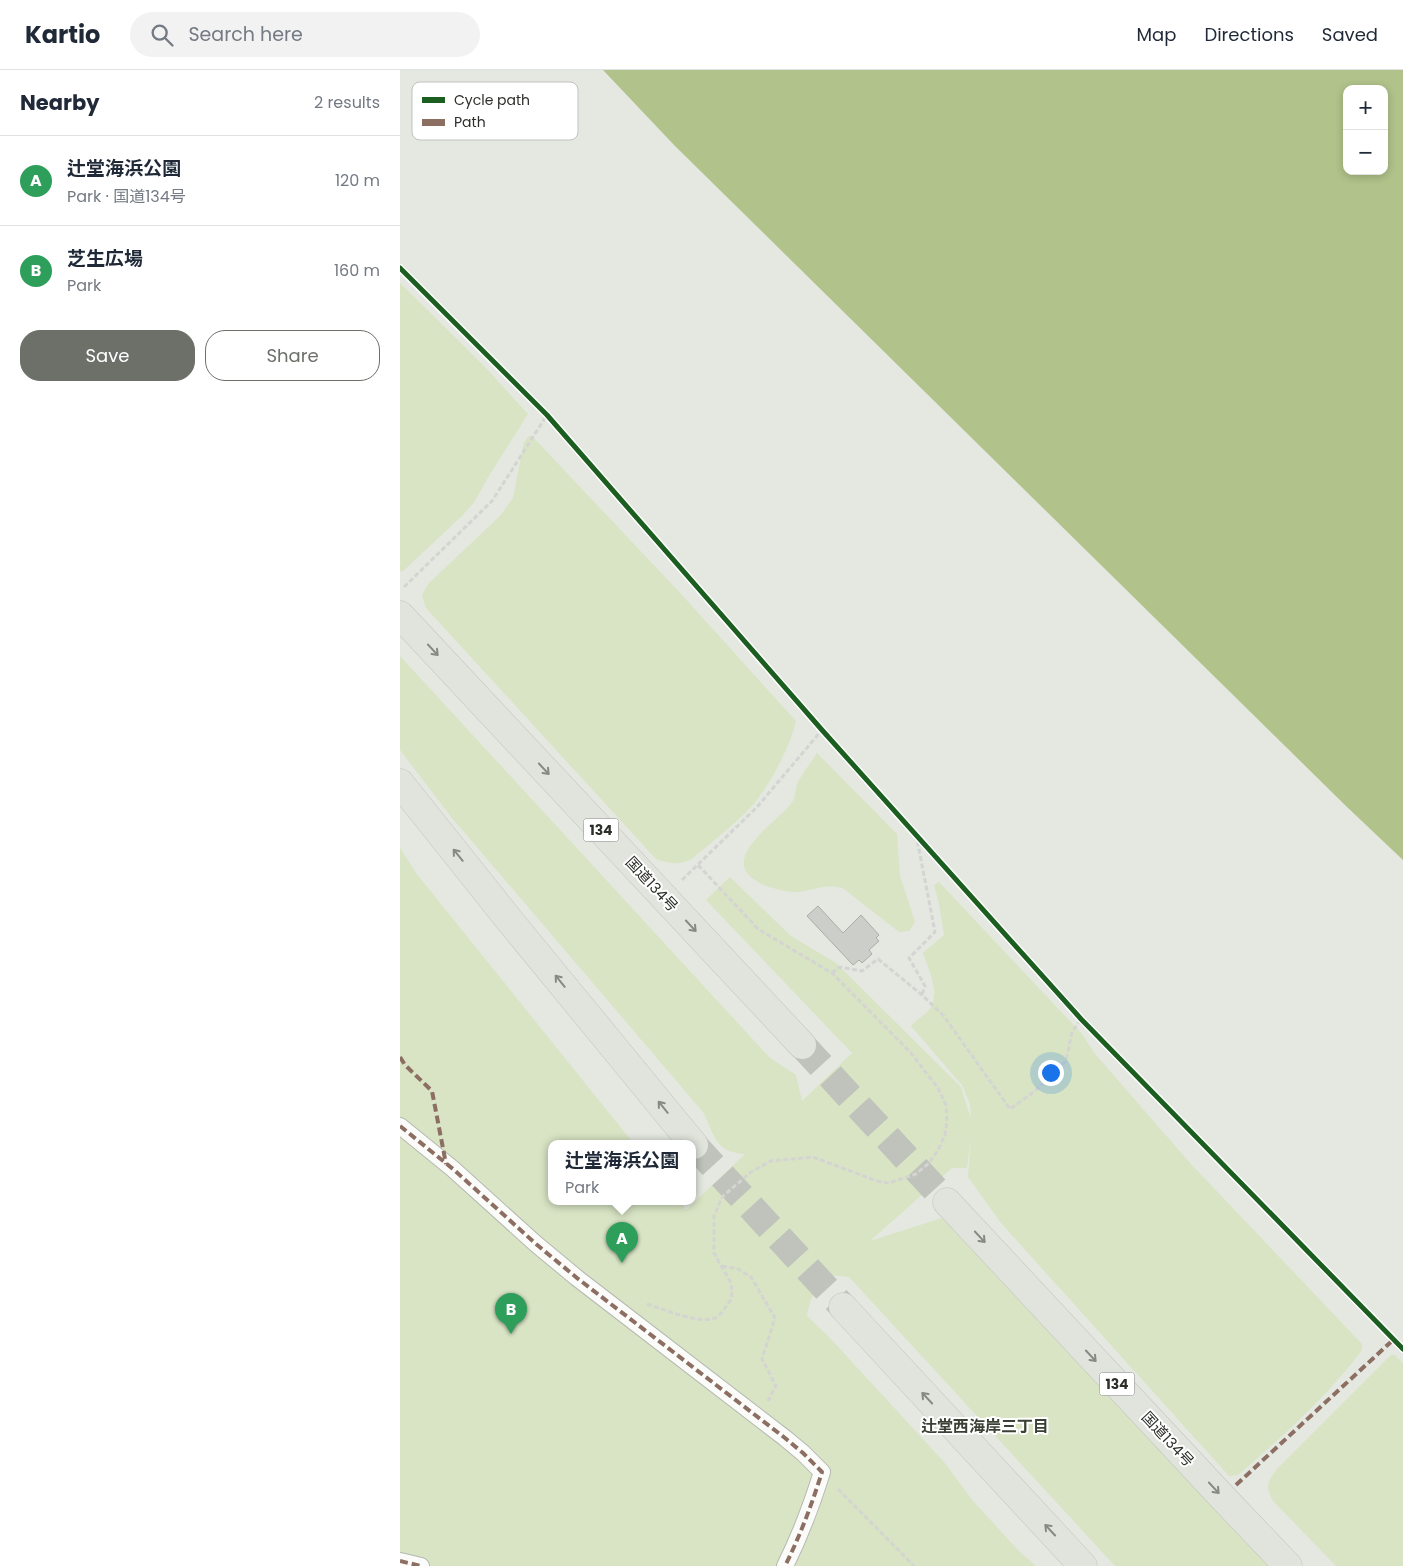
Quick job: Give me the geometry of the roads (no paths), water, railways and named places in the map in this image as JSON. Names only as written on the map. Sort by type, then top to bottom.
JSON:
[{"type":"highway","name":"国道134号","points":[[400,614],[802,1045]]},
{"type":"highway","points":[[400,783],[510,921],[691,1140]]},
{"type":"highway","name":"国道134号","points":[[947,1202],[1288,1566]]},
{"type":"highway","points":[[843,1307],[1083,1566]]},
{"type":"street","points":[[400,1126],[577,1278],[803,1453],[822,1472],[814,1498],[785,1566]]},
{"type":"street","points":[[400,1561],[421,1566]]},
{"type":"tunnel","points":[[802,1045],[947,1202]]},
{"type":"tunnel","points":[[696,1147],[843,1307]]},
{"type":"place","name":"辻堂海浜公園","points":[[622,1263]]},
{"type":"place","name":"芝生広場","points":[[511,1334]]},
{"type":"district","name":"辻堂西海岸三丁目","points":[[985,1426]]}]
